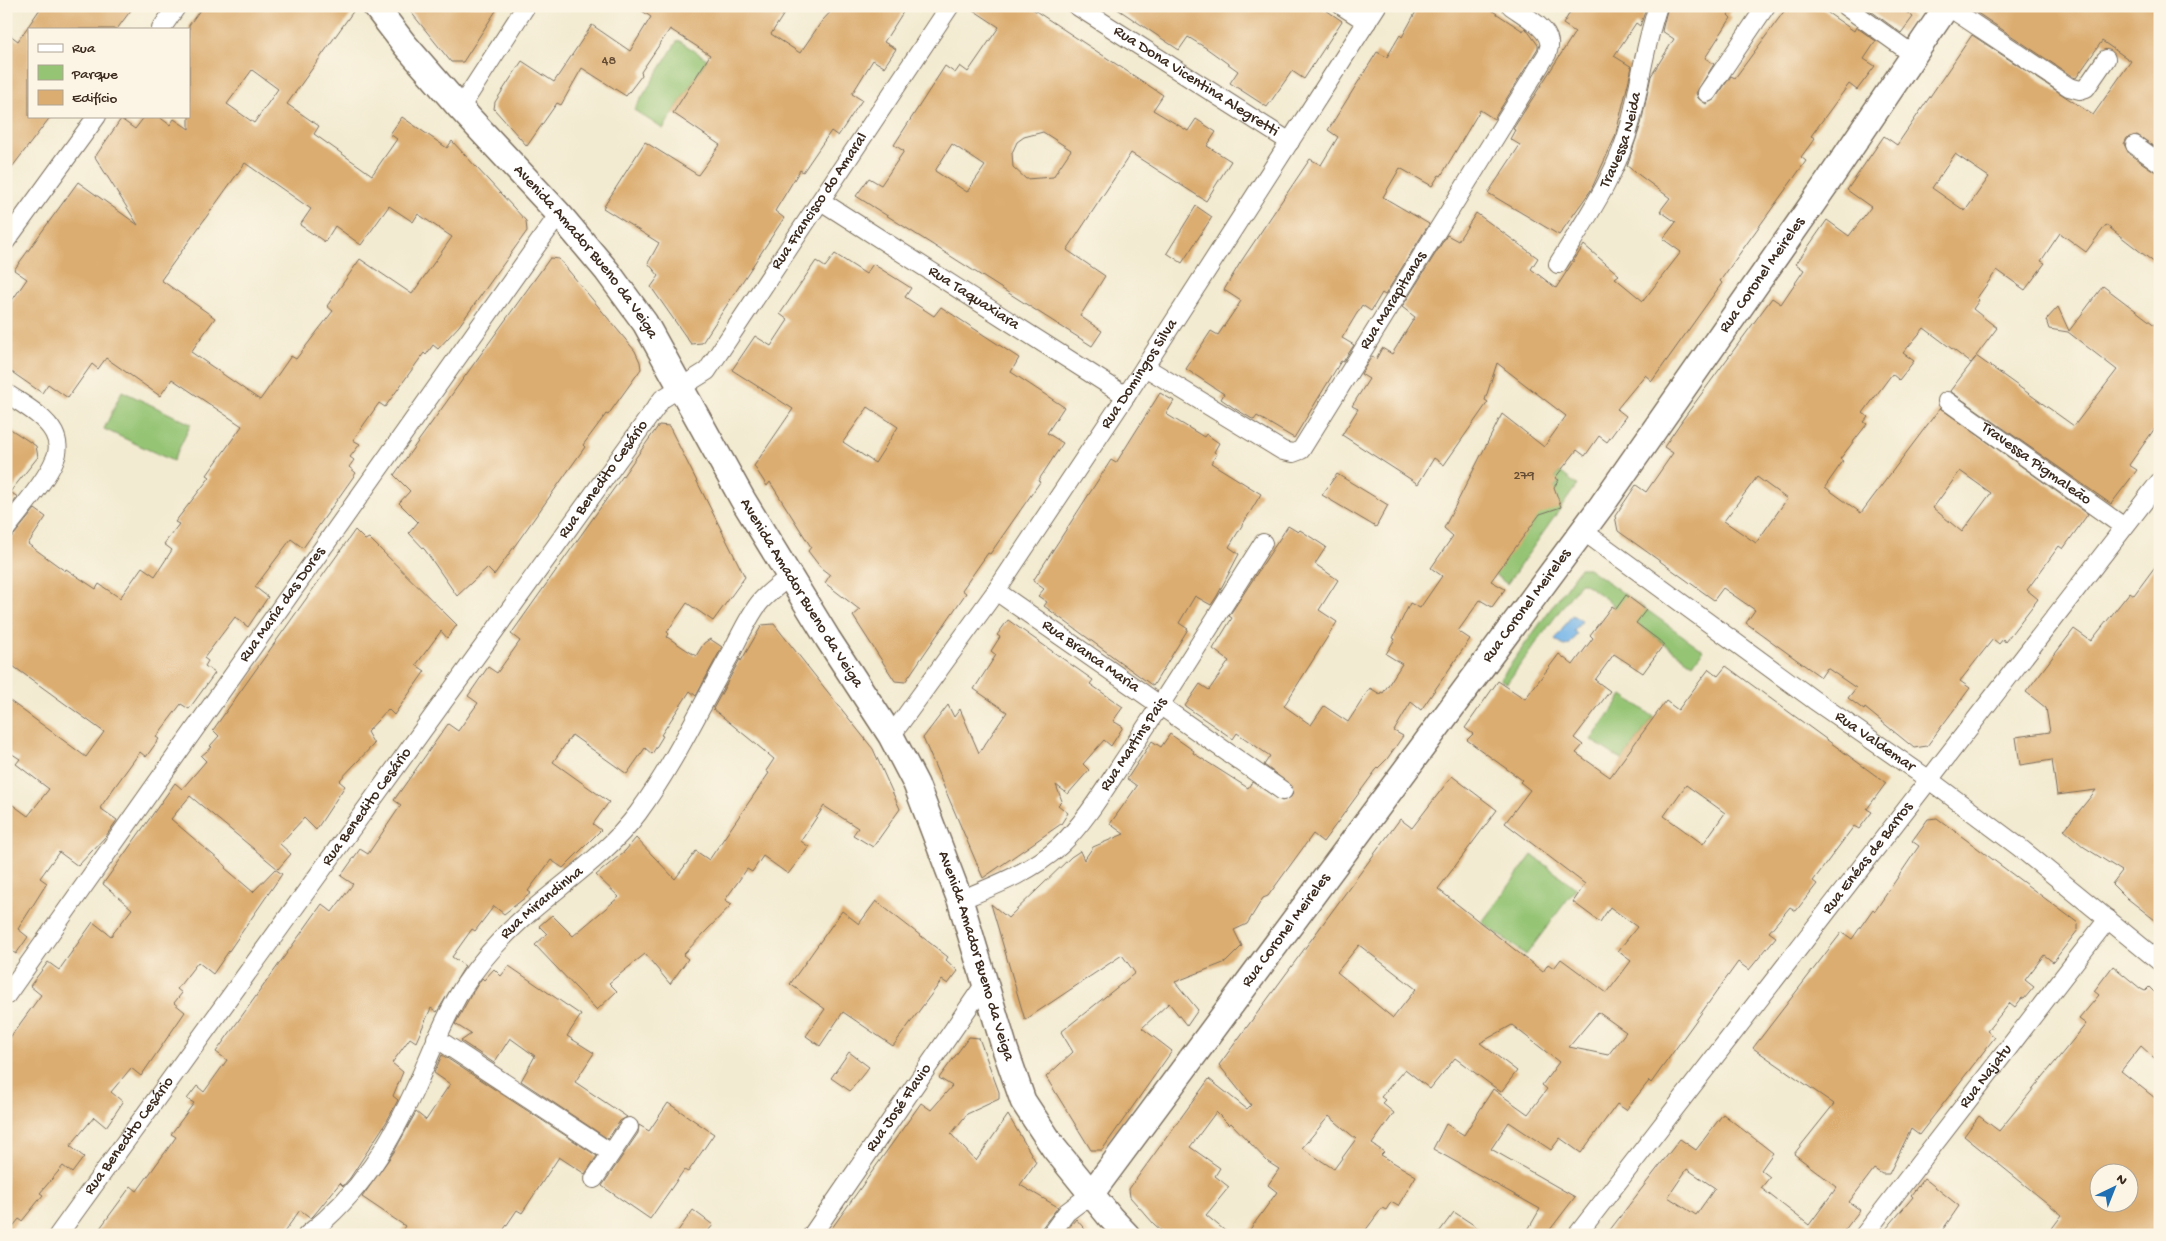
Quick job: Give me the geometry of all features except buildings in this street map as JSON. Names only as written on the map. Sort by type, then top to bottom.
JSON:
[{"type":"main road","name":"Avenida Amador Bueno da Veiga","points":[[375,6],[405,45],[460,108],[559,214],[607,271],[645,323],[743,500],[789,577],[891,736],[916,784],[960,900],[1023,1102],[1054,1148],[1127,1235]]},
{"type":"main road","name":"Rua Coronel Meireles","points":[[1091,1194],[1582,531],[1947,6]]},
{"type":"street","points":[[162,28],[177,6]]},
{"type":"street","points":[[460,108],[526,6]]},
{"type":"street","name":"Rua Francisco do Amaral","points":[[681,387],[707,371],[950,6]]},
{"type":"street","name":"Rua Dona Vicentina Alegretti","points":[[1077,6],[1290,142]]},
{"type":"street","points":[[1342,6],[1366,22]]},
{"type":"street","name":"Rua Domingos Silva","points":[[891,736],[996,591],[1126,396],[1377,6]]},
{"type":"street","name":"Rua Marapitanas","points":[[1145,367],[1282,451],[1293,453],[1300,450],[1547,54],[1550,43],[1547,36],[1537,24],[1511,6]]},
{"type":"street","name":"Travessa Neida","points":[[1558,264],[1596,203],[1621,150],[1630,122],[1643,60],[1658,6]]},
{"type":"street","points":[[1707,93],[1766,6]]},
{"type":"street","points":[[1845,6],[1914,56]]},
{"type":"street","points":[[1947,6],[2069,86],[2080,90],[2086,88],[2106,60]]},
{"type":"street","points":[[6,242],[96,118]]},
{"type":"street","points":[[2135,145],[2160,163]]},
{"type":"street","name":"Rua Taquaxiara","points":[[821,201],[1126,396]]},
{"type":"street","name":"Rua Maria das Dores","points":[[6,996],[559,214]]},
{"type":"street","name":"Rua Benedito Cesário","points":[[58,1235],[662,399],[681,387]]},
{"type":"street","points":[[6,393],[40,417],[53,432],[58,443],[56,458],[6,529]]},
{"type":"street","name":"Travessa Pigmaleão","points":[[1947,401],[2124,527]]},
{"type":"street","name":"Rua Enéas de Barros","points":[[1577,1235],[2160,481]]},
{"type":"street","name":"Rua Valdemar","points":[[1582,531],[1814,700],[1928,779],[2019,847],[2160,962]]},
{"type":"street","name":"Rua Martins Pais","points":[[960,900],[990,888],[1037,863],[1060,846],[1089,811],[1161,705],[1263,543]]},
{"type":"street","name":"Rua Mirandinha","points":[[306,1235],[337,1210],[361,1184],[390,1139],[418,1083],[436,1038],[462,989],[487,954],[522,919],[617,839],[638,813],[664,772],[760,602],[789,577]]},
{"type":"street","name":"Rua Branca Maria","points":[[996,591],[1283,791]]},
{"type":"street","name":"Rua Najatu","points":[[1864,1235],[2108,919]]},
{"type":"street","name":"Rua José Flavio","points":[[812,1235],[986,982]]},
{"type":"street","points":[[436,1038],[611,1153]]},
{"type":"street","points":[[594,1178],[629,1127]]},
{"type":"street","points":[[1050,1235],[1067,1212],[1091,1194]]},
{"type":"green space","points":[[678,40],[707,59],[663,129],[634,110]]},
{"type":"green space","points":[[122,391],[191,424],[173,461],[104,429]]},
{"type":"green space","points":[[1560,472],[1577,485],[1507,584],[1495,575],[1559,481],[1555,478]]},
{"type":"green space","points":[[1580,568],[1588,568],[1703,650],[1693,664],[1612,606],[1613,604],[1584,583],[1580,583],[1507,683],[1500,679]]},
{"type":"green space","points":[[1623,695],[1654,717],[1622,760],[1591,740]]},
{"type":"green space","points":[[1532,855],[1576,888],[1526,955],[1482,922]]},
{"type":"water","points":[[1572,615],[1582,621],[1574,631],[1577,634],[1569,645],[1564,646],[1555,640]]}]
